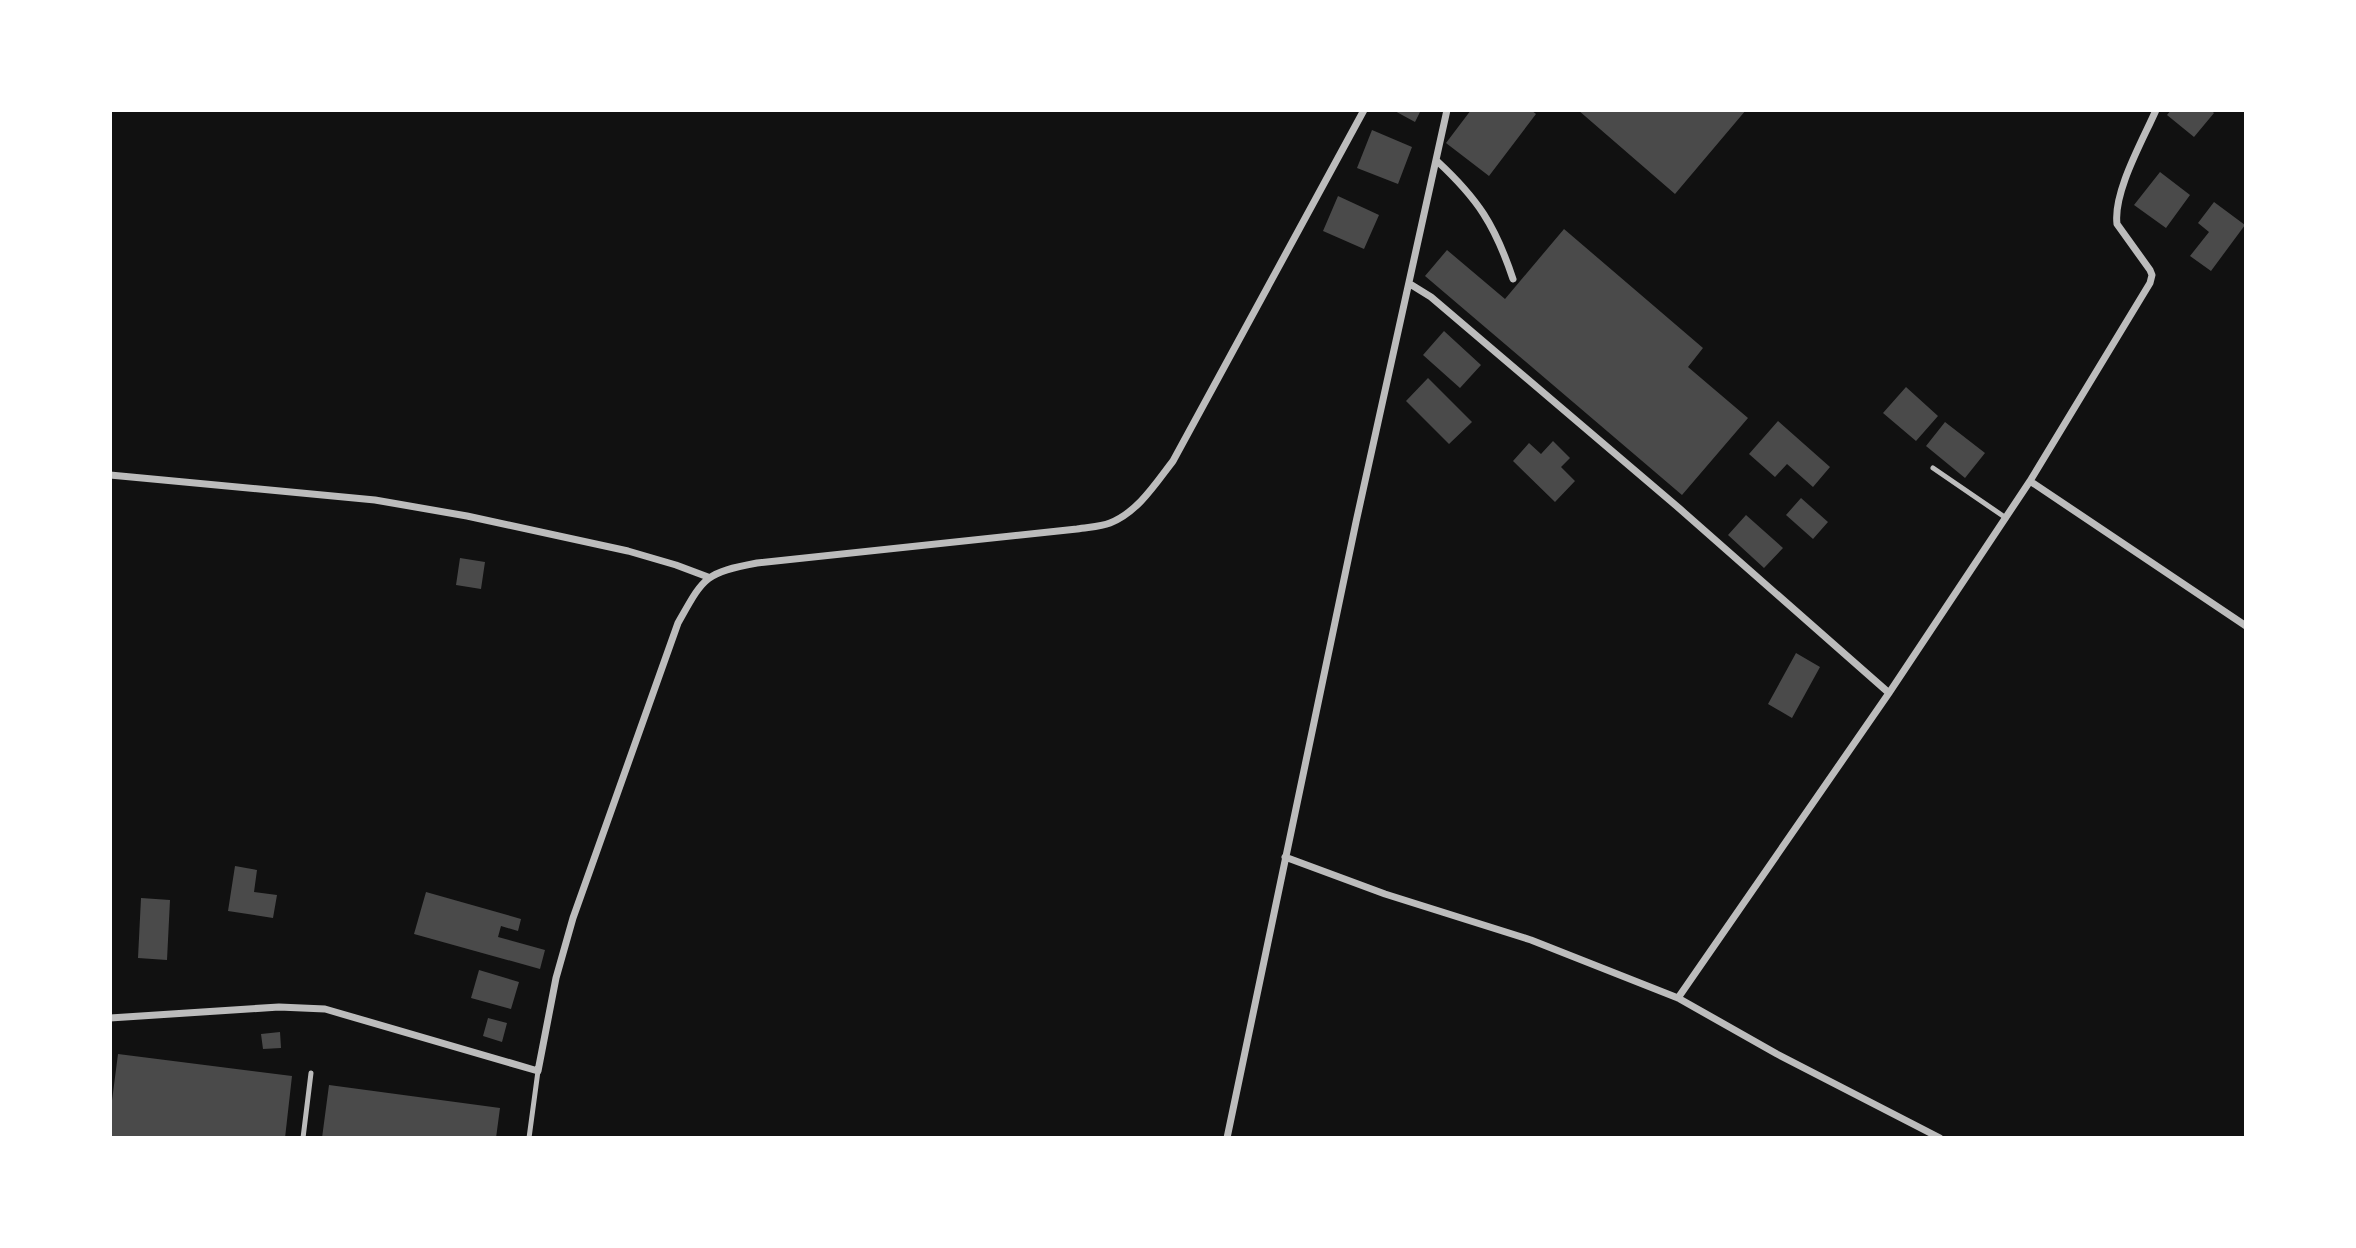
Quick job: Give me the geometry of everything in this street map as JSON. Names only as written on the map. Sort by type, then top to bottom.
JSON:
[{"type":"street","points":[[110,1017],[279,1007],[325,1009],[538,1071],[556,978],[603,830],[678,624],[708,577],[723,569],[757,563],[1110,523],[1127,513],[1156,484],[1172,461],[1364,110]]},
{"type":"street","points":[[1227,1138],[1356,522],[1447,110]]},
{"type":"street","points":[[1678,999],[2006,518],[2151,279],[2150,271],[2117,224],[2116,215],[2126,180],[2156,110]]},
{"type":"street","points":[[1437,161],[1465,187],[1484,212],[1513,279]]},
{"type":"street","points":[[1410,284],[1431,297],[1669,500],[1889,693]]},
{"type":"street","points":[[110,475],[375,500],[467,516],[628,551],[708,577]]},
{"type":"street","points":[[2030,481],[2246,626]]},
{"type":"street","points":[[1285,857],[1385,894],[1531,940],[1678,999],[1777,1054],[1940,1138]]},
{"type":"lane","points":[[1933,468],[2006,518]]},
{"type":"lane","points":[[529,1138],[538,1071]]},
{"type":"lane","points":[[303,1138],[311,1073]]},
{"type":"building","points":[[1393,110],[1421,110],[1415,122]]},
{"type":"building","points":[[1471,110],[1531,110],[1536,114],[1489,176],[1446,143]]},
{"type":"building","points":[[1578,110],[1746,110],[1675,194]]},
{"type":"building","points":[[2171,110],[2211,110],[2214,113],[2194,137],[2167,115]]},
{"type":"building","points":[[1372,130],[1412,147],[1398,184],[1357,168]]},
{"type":"building","points":[[2160,172],[2190,195],[2166,228],[2134,205]]},
{"type":"building","points":[[1338,196],[1379,215],[1364,249],[1323,231]]},
{"type":"building","points":[[2214,202],[2245,225],[2211,271],[2190,256],[2209,232],[2198,223]]},
{"type":"building","points":[[1564,229],[1703,348],[1688,367],[1748,418],[1682,495],[1425,276],[1447,250],[1505,299]]},
{"type":"building","points":[[1444,331],[1481,365],[1460,388],[1423,355]]},
{"type":"building","points":[[1428,378],[1472,422],[1449,444],[1406,401]]},
{"type":"building","points":[[1906,387],[1938,416],[1916,441],[1883,413]]},
{"type":"building","points":[[1778,421],[1830,467],[1813,487],[1787,464],[1775,477],[1749,454]]},
{"type":"building","points":[[1945,422],[1985,453],[1965,478],[1926,446]]},
{"type":"building","points":[[1553,441],[1570,458],[1561,467],[1575,481],[1555,502],[1513,461],[1529,443],[1541,454]]},
{"type":"building","points":[[1801,498],[1828,522],[1813,539],[1786,515]]},
{"type":"building","points":[[1746,515],[1783,548],[1764,568],[1728,535]]},
{"type":"building","points":[[460,558],[485,562],[481,589],[456,585]]},
{"type":"building","points":[[1796,653],[1820,667],[1792,718],[1768,704]]},
{"type":"building","points":[[235,866],[257,870],[254,892],[277,895],[273,918],[228,911]]},
{"type":"building","points":[[426,892],[521,919],[518,931],[501,926],[498,937],[545,950],[540,969],[414,934]]},
{"type":"building","points":[[141,898],[170,900],[167,960],[138,958]]},
{"type":"building","points":[[479,970],[519,982],[511,1009],[471,998]]},
{"type":"building","points":[[488,1018],[507,1023],[502,1042],[483,1036]]},
{"type":"building","points":[[280,1032],[281,1048],[263,1049],[261,1034]]},
{"type":"building","points":[[118,1054],[292,1076],[285,1138],[110,1138]]},
{"type":"building","points":[[329,1085],[500,1108],[496,1138],[322,1138]]}]
